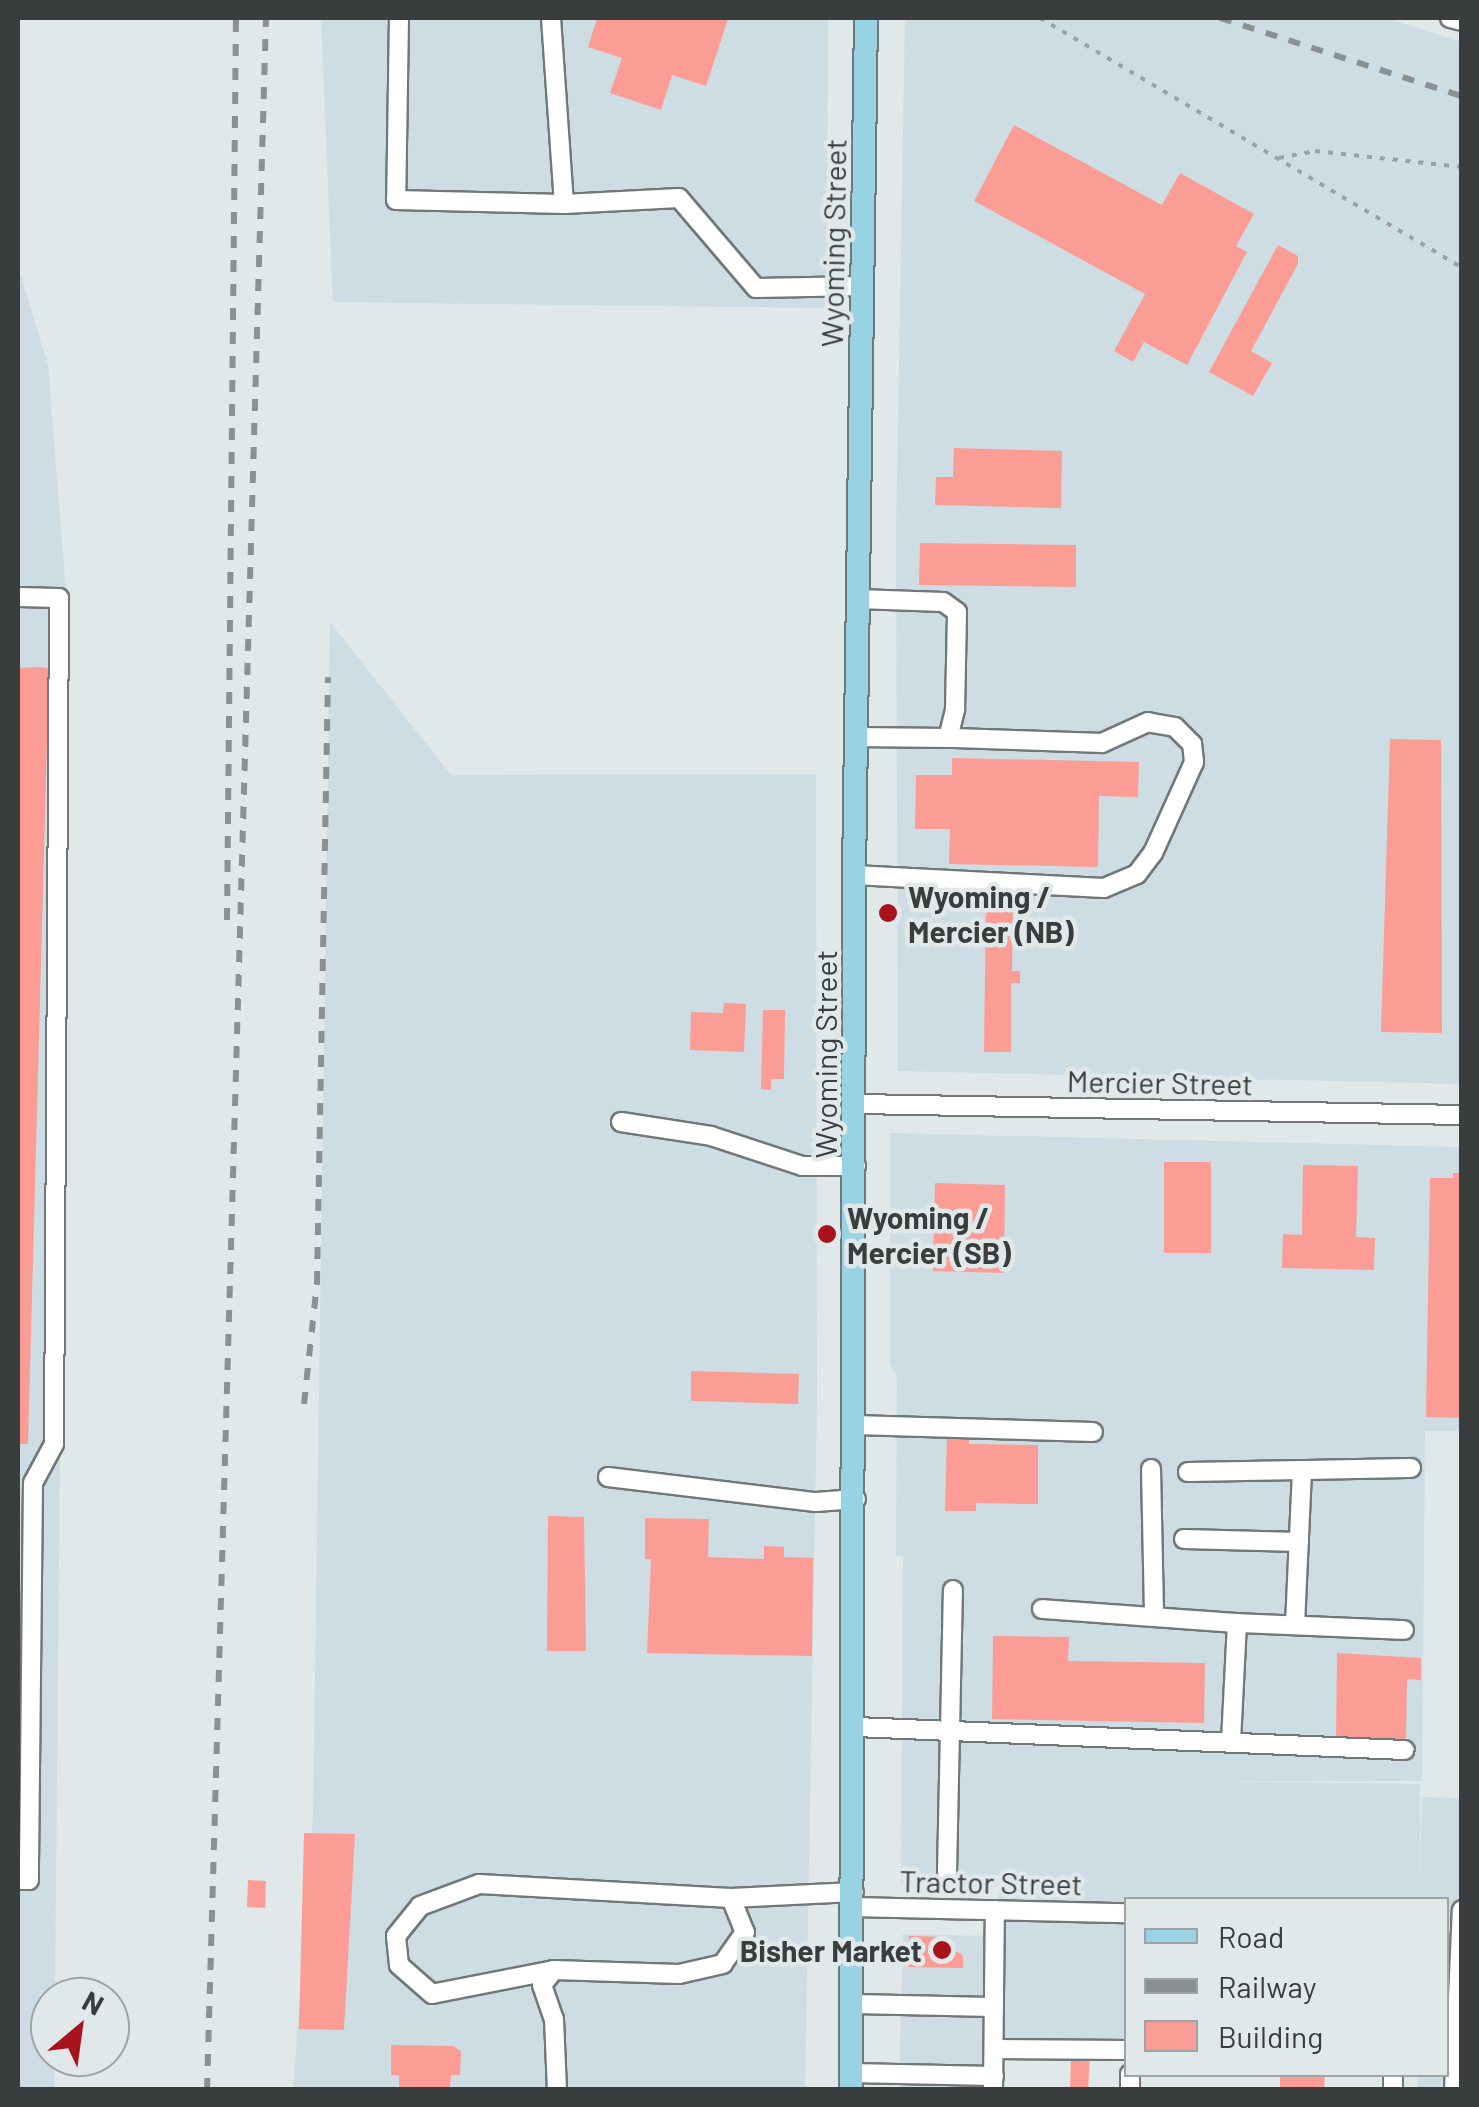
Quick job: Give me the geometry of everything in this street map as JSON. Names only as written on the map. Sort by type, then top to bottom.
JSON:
[{"type":"main road","name":"Wyoming Street","points":[[851,2081],[856,1727],[854,876],[866,18]]},
{"type":"street","points":[[399,18],[396,200],[564,204],[679,198],[756,288],[862,286]]},
{"type":"street","points":[[550,18],[564,204]]},
{"type":"street","points":[[1450,18],[1462,22]]},
{"type":"street","points":[[18,597],[59,598],[59,617],[54,1444],[33,1483],[29,1880],[18,1880]]},
{"type":"street","points":[[858,599],[943,602],[957,612],[955,710],[948,738]]},
{"type":"street","points":[[854,876],[1104,888],[1137,874],[1153,854],[1194,762],[1192,744],[1175,727],[1148,722],[1102,742],[856,737]]},
{"type":"street","name":"Mercier Street","points":[[856,1104],[1462,1115]]},
{"type":"street","points":[[621,1122],[711,1136],[802,1166],[856,1166]]},
{"type":"street","points":[[855,1425],[1093,1432]]},
{"type":"street","points":[[1188,1472],[1411,1468]]},
{"type":"street","points":[[1151,1469],[1154,1617]]},
{"type":"street","points":[[1295,1625],[1302,1470]]},
{"type":"street","points":[[608,1477],[816,1502],[856,1498]]},
{"type":"street","points":[[1184,1538],[1299,1542]]},
{"type":"street","points":[[947,1873],[953,1590]]},
{"type":"street","points":[[1042,1608],[1237,1623],[1404,1630]]},
{"type":"street","points":[[1231,1742],[1237,1623]]},
{"type":"street","points":[[856,1727],[1405,1750]]},
{"type":"street","name":"Tractor Street","points":[[554,1970],[432,1994],[399,1965],[396,1936],[420,1906],[479,1884],[1124,1913]]},
{"type":"street","points":[[558,2090],[554,2020],[542,1985],[554,1970],[680,1974],[722,1964],[745,1932],[732,1898]]},
{"type":"street","points":[[851,2081],[994,2083],[995,1910]]},
{"type":"street","points":[[1454,2090],[1462,1910]]},
{"type":"street","points":[[852,2004],[994,2007]]},
{"type":"street","points":[[994,2049],[1124,2050]]},
{"type":"path","points":[[1040,18],[1462,268]]},
{"type":"path","points":[[1279,158],[1316,151],[1462,167]]},
{"type":"shaded area","points":[[321,18],[828,18],[827,308],[333,302]]},
{"type":"shaded area","points":[[905,18],[1386,18],[1461,42],[1461,1084],[898,1071],[896,538]]},
{"type":"shaded area","points":[[18,265],[48,365],[68,619],[55,1977],[30,1977],[30,2077],[54,2077],[54,2090],[18,2089]]},
{"type":"shaded area","points":[[330,622],[451,775],[816,774],[817,1399],[805,2089],[293,2090],[313,1817]]},
{"type":"shaded area","points":[[890,1133],[1461,1147],[1461,1431],[1425,1431],[1422,1781],[1200,1781],[1420,1784],[1420,1882],[1422,1797],[1461,1798],[1461,2089],[1417,2089],[1418,2077],[1449,2077],[1449,1897],[1124,1897],[1124,2041],[997,2039],[998,1886],[901,1884],[903,1557],[896,1556],[897,1378],[890,1364]]},
{"type":"shaded area","points":[[903,1934],[989,1936],[986,2089],[899,2090]]},
{"type":"building","points":[[597,18],[728,19],[706,86],[672,75],[661,110],[610,93],[622,58],[588,47]]},
{"type":"building","points":[[1014,125],[1162,205],[1180,173],[1254,214],[1236,246],[1247,252],[1187,365],[1144,342],[1133,362],[1114,351],[1145,294],[974,201]]},
{"type":"building","points":[[1278,245],[1298,256],[1298,264],[1251,351],[1272,363],[1253,396],[1209,372]]},
{"type":"building","points":[[954,448],[1062,451],[1061,508],[935,505],[936,477],[953,477]]},
{"type":"building","points":[[920,543],[1076,545],[1076,587],[919,585]]},
{"type":"building","points":[[18,668],[49,668],[28,1444],[18,1444]]},
{"type":"building","points":[[1390,739],[1441,740],[1442,1033],[1381,1032]]},
{"type":"building","points":[[952,758],[1139,762],[1138,797],[1099,796],[1098,867],[949,864],[950,829],[915,829],[916,775],[952,775]]},
{"type":"building","points":[[986,901],[1013,901],[1012,971],[1020,971],[1020,983],[1011,983],[1011,1052],[984,1052]]},
{"type":"building","points":[[724,1003],[746,1004],[744,1052],[690,1050],[691,1012],[723,1013]]},
{"type":"building","points":[[763,1010],[785,1010],[784,1079],[771,1079],[771,1090],[761,1089]]},
{"type":"building","points":[[1164,1162],[1211,1162],[1211,1253],[1164,1253]]},
{"type":"building","points":[[1303,1165],[1358,1166],[1356,1237],[1375,1238],[1374,1270],[1282,1268],[1283,1234],[1302,1235]]},
{"type":"building","points":[[1453,1173],[1462,1173],[1462,1418],[1426,1417],[1430,1178],[1453,1178]]},
{"type":"building","points":[[935,1183],[1005,1185],[1004,1273],[933,1271]]},
{"type":"building","points":[[691,1371],[799,1374],[798,1404],[691,1401]]},
{"type":"building","points":[[947,1436],[969,1437],[969,1444],[1038,1445],[1038,1504],[976,1503],[976,1511],[945,1511]]},
{"type":"building","points":[[548,1516],[584,1517],[586,1651],[547,1651]]},
{"type":"building","points":[[645,1518],[709,1519],[708,1557],[764,1559],[764,1546],[784,1547],[784,1557],[813,1558],[812,1656],[647,1653],[651,1559],[645,1559]]},
{"type":"building","points":[[993,1636],[1069,1637],[1068,1661],[1205,1663],[1204,1723],[992,1719]]},
{"type":"building","points":[[1337,1653],[1421,1658],[1421,1680],[1407,1679],[1406,1741],[1336,1740]]},
{"type":"building","points":[[304,1833],[355,1834],[344,2030],[299,2029]]},
{"type":"building","points":[[248,1880],[266,1881],[265,1908],[247,1907]]},
{"type":"building","points":[[909,1936],[945,1937],[945,1946],[963,1955],[963,1968],[908,1967]]},
{"type":"building","points":[[391,2045],[453,2046],[461,2051],[460,2075],[451,2075],[450,2090],[399,2090],[399,2075],[391,2075]]},
{"type":"building","points":[[1071,2053],[1090,2054],[1088,2090],[1070,2090]]},
{"type":"building","points":[[1280,2077],[1325,2077],[1324,2090],[1280,2090]]},
{"type":"railway","points":[[227,920],[236,18]]},
{"type":"railway","points":[[207,2090],[266,18]]},
{"type":"railway","points":[[1220,18],[1462,96]]},
{"type":"railway","points":[[304,1404],[317,1283],[328,677]]},
{"type":"place","name":"Wyoming / Mercier (NB)","points":[[888,913]]},
{"type":"place","name":"Wyoming / Mercier (SB)","points":[[827,1234]]},
{"type":"place","name":"Bisher Market","points":[[942,1950]]}]
